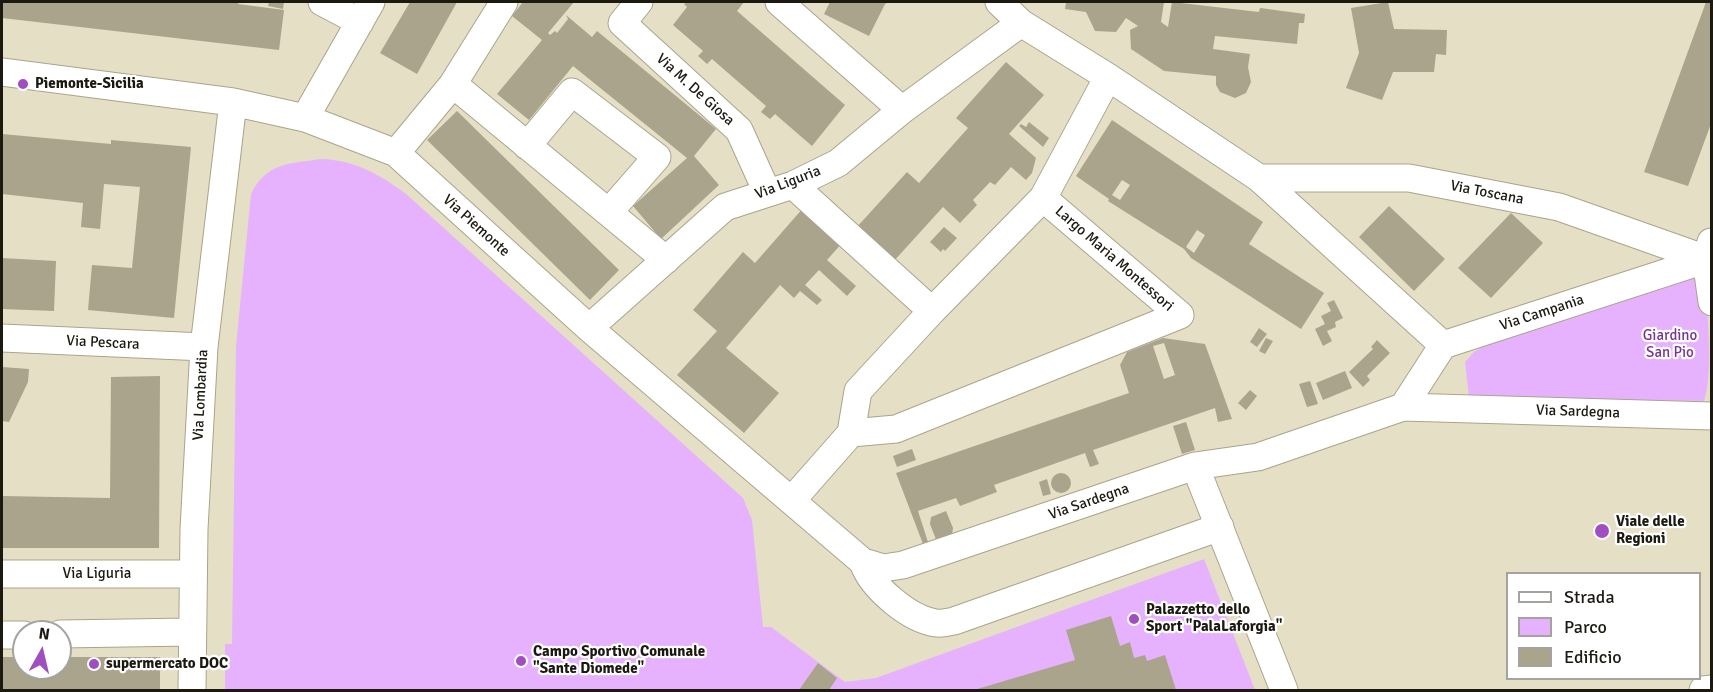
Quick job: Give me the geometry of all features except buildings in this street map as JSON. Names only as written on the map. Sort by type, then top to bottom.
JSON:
[{"type":"street","points":[[304,118],[365,12],[322,2]]},
{"type":"street","points":[[396,153],[453,84],[504,2]]},
{"type":"street","name":"Via M. De Giosa","points":[[639,2],[622,23],[739,130],[780,188]]},
{"type":"street","points":[[779,2],[903,110]]},
{"type":"street","points":[[999,2],[1021,23],[1108,77],[1260,178],[1443,345],[1403,407]]},
{"type":"street","name":"Via Liguria","points":[[590,328],[725,207],[780,188],[838,163],[903,110],[1021,23]]},
{"type":"street","name":"Via Piemonte","points":[[2,72],[233,102],[304,118],[396,153],[590,328],[863,562]]},
{"type":"street","points":[[1043,198],[1108,77]]},
{"type":"street","points":[[453,84],[666,260]]},
{"type":"street","points":[[527,146],[572,92],[657,157],[609,212]]},
{"type":"street","name":"Via Lombardia","points":[[192,690],[193,574],[204,347],[233,102]]},
{"type":"street","name":"Via Toscana","points":[[1260,178],[1420,180],[1559,207],[1710,253]]},
{"type":"street","points":[[780,188],[932,311]]},
{"type":"street","name":"Largo Maria Montessori","points":[[1043,198],[1180,315],[896,429],[851,433],[858,391],[932,311],[1043,198]]},
{"type":"street","points":[[1710,253],[1712,302]]},
{"type":"street","name":"Via Campania","points":[[1443,345],[1710,253]]},
{"type":"street","name":"Via Pescara","points":[[2,338],[204,347]]},
{"type":"street","name":"Via Sardegna","points":[[863,562],[883,568],[903,566],[1196,466],[1258,457],[1403,407],[1712,416]]},
{"type":"street","points":[[792,500],[851,433]]},
{"type":"street","points":[[1196,466],[1284,690]]},
{"type":"street","points":[[863,562],[868,578],[906,611],[918,618],[937,624],[954,621],[1220,527]]},
{"type":"street","name":"Via Liguria","points":[[2,574],[193,574]]},
{"type":"street","points":[[72,634],[191,632]]},
{"type":"street","points":[[1702,690],[1712,689]]},
{"type":"green space","points":[[321,159],[344,162],[366,169],[405,193],[743,498],[752,520],[763,627],[771,627],[845,682],[876,678],[1204,559],[1255,690],[225,690],[225,644],[232,644],[236,346],[251,194],[264,176],[280,166]]},
{"type":"green space","name":"Giardino San Pio","points":[[1697,277],[1705,283],[1708,327],[1709,362],[1704,401],[1469,397],[1465,362],[1474,352],[1484,346]]},
{"type":"place","name":"Piemonte-Sicilia","points":[[23,84]]},
{"type":"place","name":"Viale delle Regioni","points":[[1602,531]]},
{"type":"place","name":"Palazzetto dello Sport \"PalaLaforgia\"","points":[[1134,619]]},
{"type":"place","name":"Campo Sportivo Comunale \"Sante Diomede\"","points":[[521,661]]},
{"type":"place","name":"supermercato DOC","points":[[94,664]]}]
